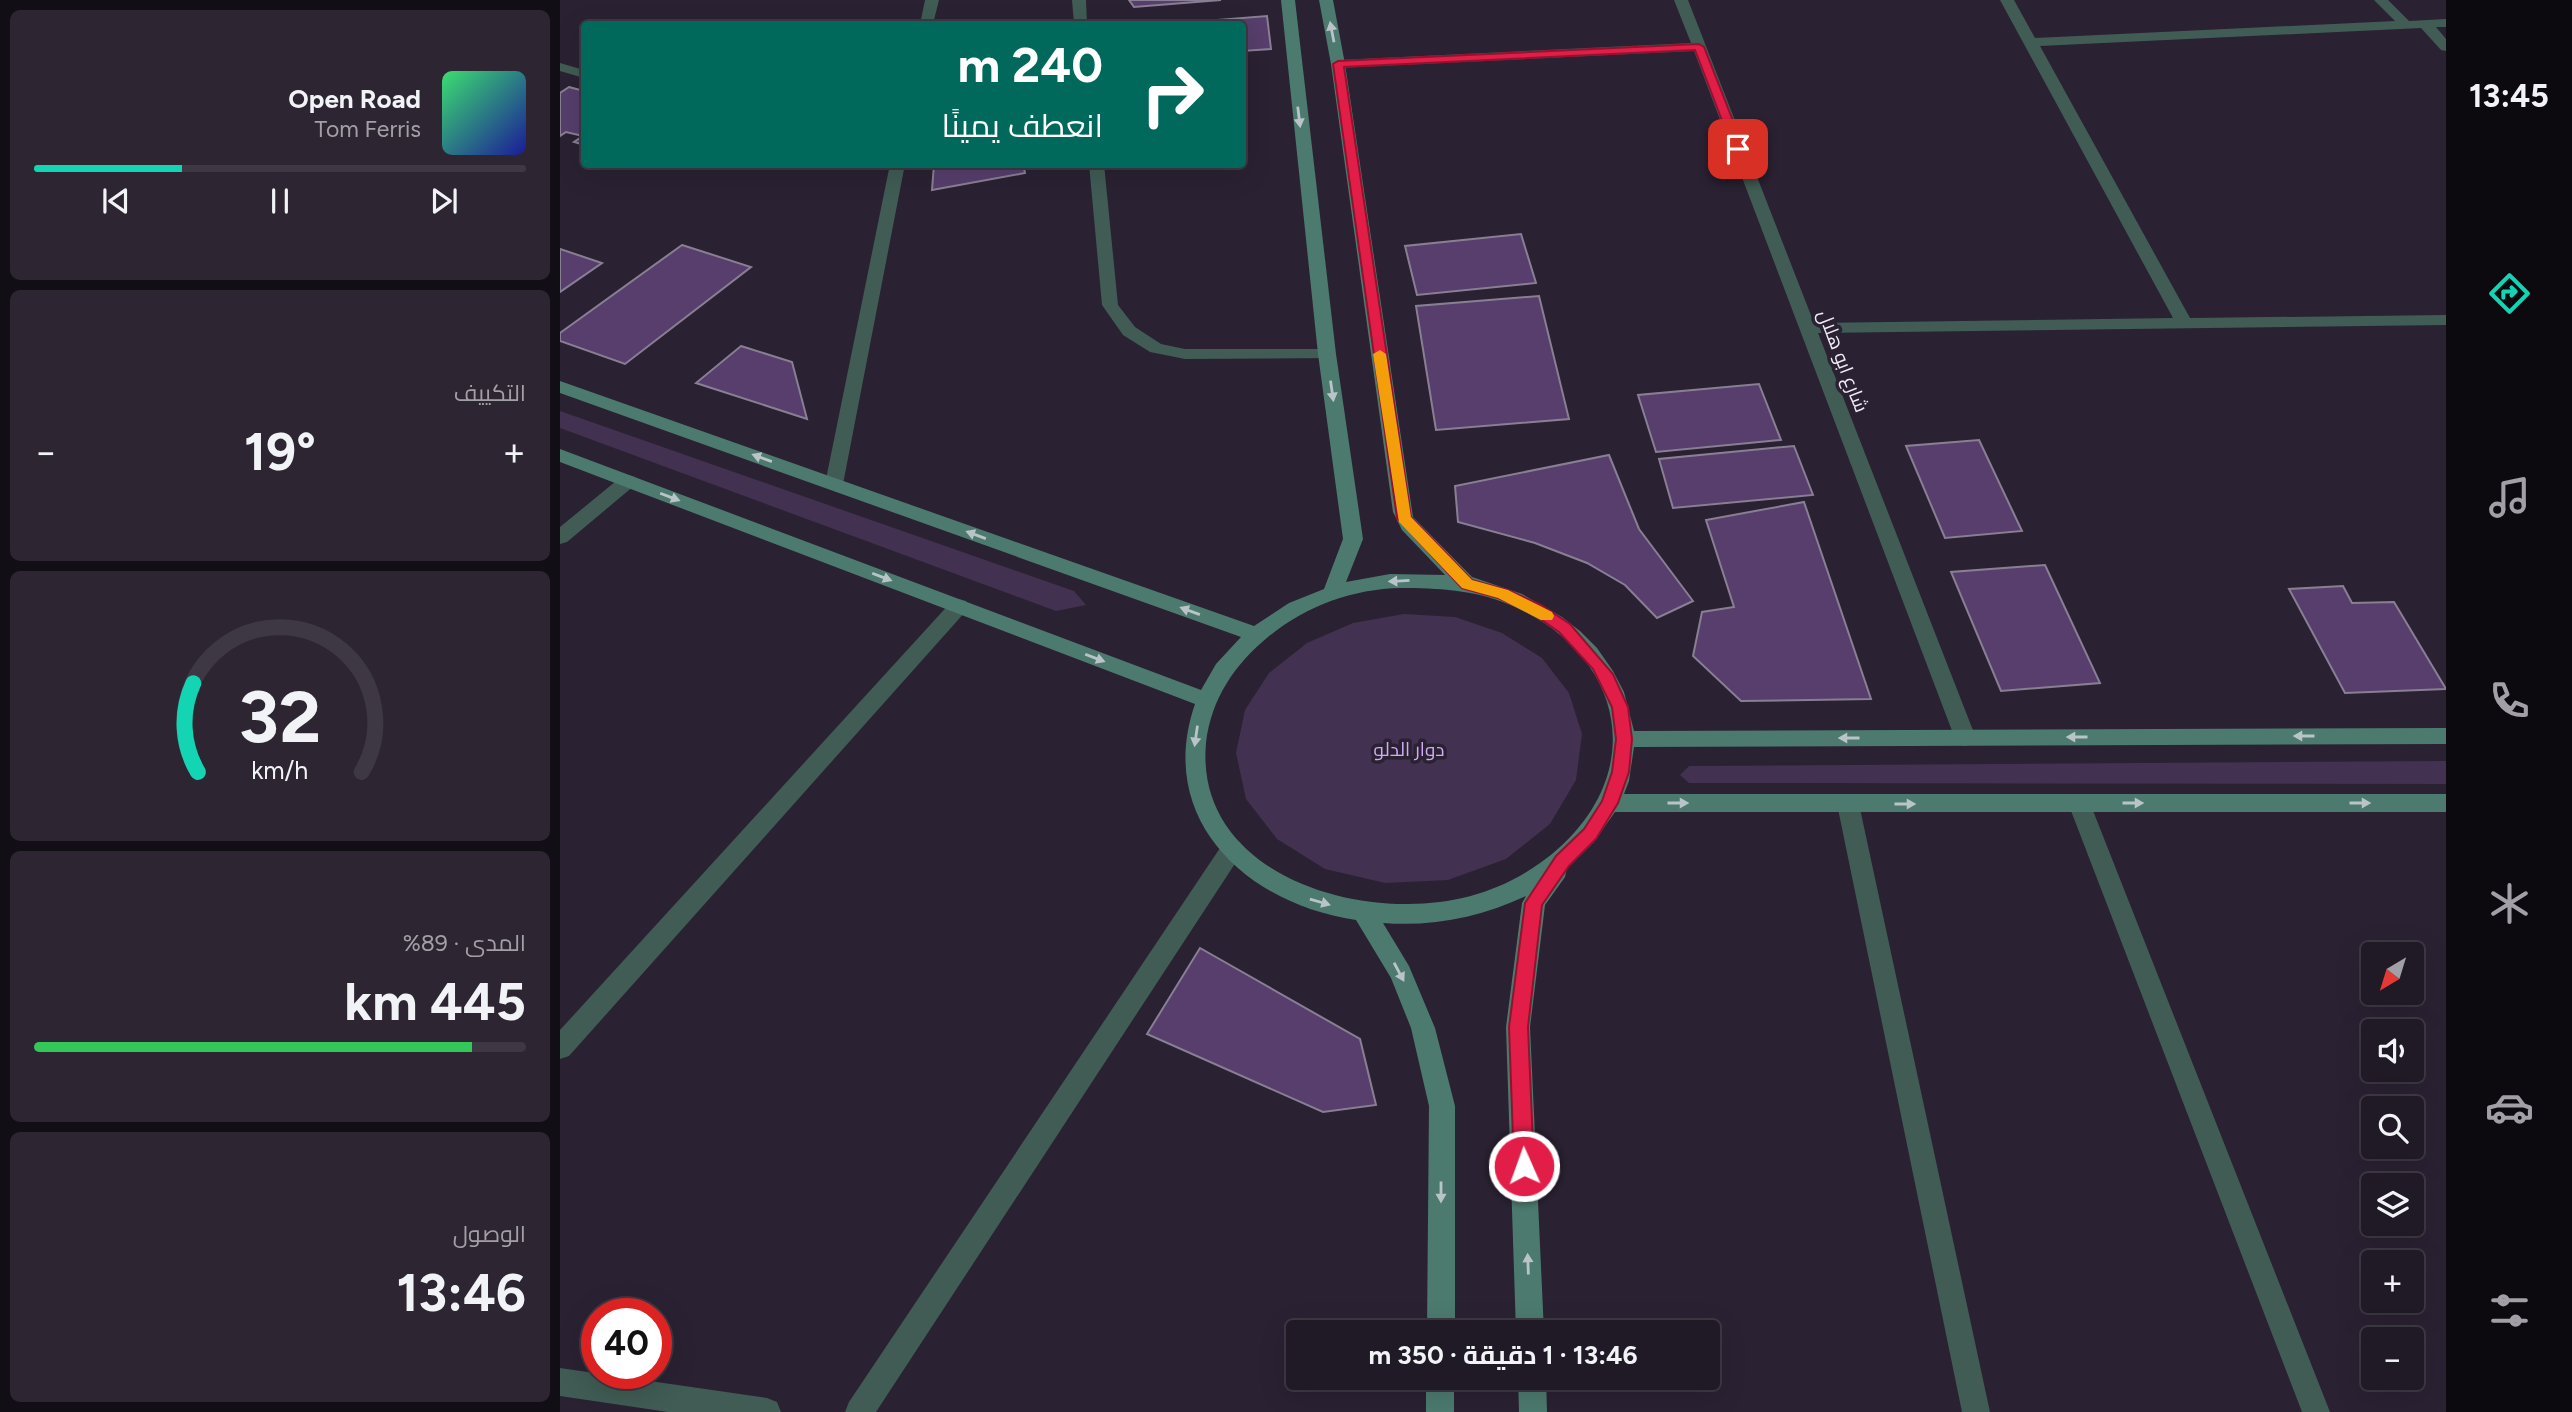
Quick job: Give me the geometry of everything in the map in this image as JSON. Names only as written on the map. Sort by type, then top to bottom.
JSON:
[{"type":"street","points":[[928,21],[932,0]]},
{"type":"street","points":[[1079,0],[1081,21]]},
{"type":"street","points":[[1288,0],[1327,354],[1353,539],[1332,593]]},
{"type":"street","points":[[1326,0],[1338,64],[1404,518],[1467,584]]},
{"type":"street","name":"شارع ابو هلال","points":[[1681,0],[1965,738]]},
{"type":"street","points":[[2007,0],[2184,323]]},
{"type":"street","points":[[2381,0],[2406,25]]},
{"type":"street","points":[[2031,42],[2446,23]]},
{"type":"street","points":[[2425,24],[2446,47]]},
{"type":"street","points":[[1338,64],[1699,47]]},
{"type":"street","points":[[560,67],[581,73]]},
{"type":"street","points":[[834,484],[897,168]]},
{"type":"street","points":[[1096,168],[1110,305],[1129,331],[1156,348],[1185,354],[1327,354]]},
{"type":"street","points":[[1808,328],[2446,320]]},
{"type":"street","points":[[560,387],[1254,634]]},
{"type":"street","points":[[560,455],[1204,699]]},
{"type":"street","points":[[560,537],[628,481]]},
{"type":"street","points":[[1530,1320],[1518,1027],[1534,903],[1563,861],[1590,834],[1609,803],[1620,772],[1624,739],[1620,707],[1608,678],[1589,651],[1565,628],[1536,608],[1503,594],[1467,584],[1422,580],[1376,582],[1332,593],[1291,610],[1254,634],[1225,665],[1204,699],[1194,737],[1195,775],[1208,814],[1232,849],[1268,879],[1312,901],[1364,913],[1418,915],[1471,906],[1521,889],[1563,861]]},
{"type":"street","points":[[560,1048],[959,606]]},
{"type":"street","points":[[1624,739],[2446,736]]},
{"type":"street","points":[[1609,803],[2446,803]]},
{"type":"street","points":[[2079,803],[2316,1412]]},
{"type":"street","points":[[1848,804],[1976,1412]]},
{"type":"street","points":[[859,1412],[1232,849]]},
{"type":"street","points":[[1364,913],[1401,973],[1423,1028],[1441,1106],[1441,1320]]},
{"type":"street","points":[[560,1382],[758,1411]]},
{"type":"street","points":[[1440,1390],[1440,1412]]},
{"type":"street","points":[[1532,1390],[1533,1412]]},
{"type":"green space","points":[[560,411],[1074,591],[1086,605],[1056,611],[560,428]]},
{"type":"green space","name":"دوار الدلو","points":[[1404,614],[1455,617],[1502,633],[1542,658],[1569,693],[1582,734],[1576,780],[1550,824],[1506,859],[1448,880],[1385,883],[1325,869],[1277,839],[1246,799],[1236,753],[1245,710],[1269,673],[1307,643],[1353,623]]},
{"type":"green space","points":[[2446,761],[2446,784],[1689,783],[1680,775],[1689,766]]},
{"type":"building","points":[[1129,0],[1221,0],[1134,7]]},
{"type":"building","points":[[1267,16],[1271,49],[1246,51],[1246,21],[1204,21]]},
{"type":"building","points":[[569,87],[581,90],[581,136],[566,132],[560,136],[560,93]]},
{"type":"building","points":[[934,168],[1024,168],[1025,173],[932,190]]},
{"type":"building","points":[[1521,234],[1536,283],[1417,295],[1405,246]]},
{"type":"building","points":[[682,245],[751,267],[625,364],[560,341],[560,333]]},
{"type":"building","points":[[560,249],[602,263],[560,292]]},
{"type":"building","points":[[1539,296],[1569,419],[1436,430],[1416,306]]},
{"type":"building","points":[[741,346],[792,362],[807,419],[696,383]]},
{"type":"building","points":[[1759,384],[1781,440],[1656,452],[1638,395]]},
{"type":"building","points":[[1979,440],[2022,531],[1945,538],[1906,446]]},
{"type":"building","points":[[1794,446],[1813,495],[1673,508],[1659,459]]},
{"type":"building","points":[[1609,455],[1639,529],[1693,601],[1657,618],[1625,585],[1587,563],[1535,543],[1458,522],[1455,486]]},
{"type":"building","points":[[1804,502],[1871,699],[1741,701],[1693,656],[1702,612],[1734,607],[1706,520]]},
{"type":"building","points":[[2045,565],[2100,683],[2001,691],[1951,572]]},
{"type":"building","points":[[2343,586],[2352,603],[2394,602],[2446,689],[2345,693],[2289,589]]},
{"type":"building","points":[[1200,948],[1360,1039],[1376,1105],[1323,1112],[1147,1034]]},
{"type":"slow traffic","points":[[1380,354],[1404,518],[1467,584],[1503,594],[1536,608],[1547,616]]},
{"type":"route","points":[[1524,1166],[1518,1027],[1534,903],[1563,861],[1590,834],[1609,803],[1620,772],[1624,739],[1620,707],[1608,678],[1589,651],[1565,628],[1536,608],[1503,594],[1467,584],[1404,518],[1338,64],[1699,47],[1738,149]]}]
